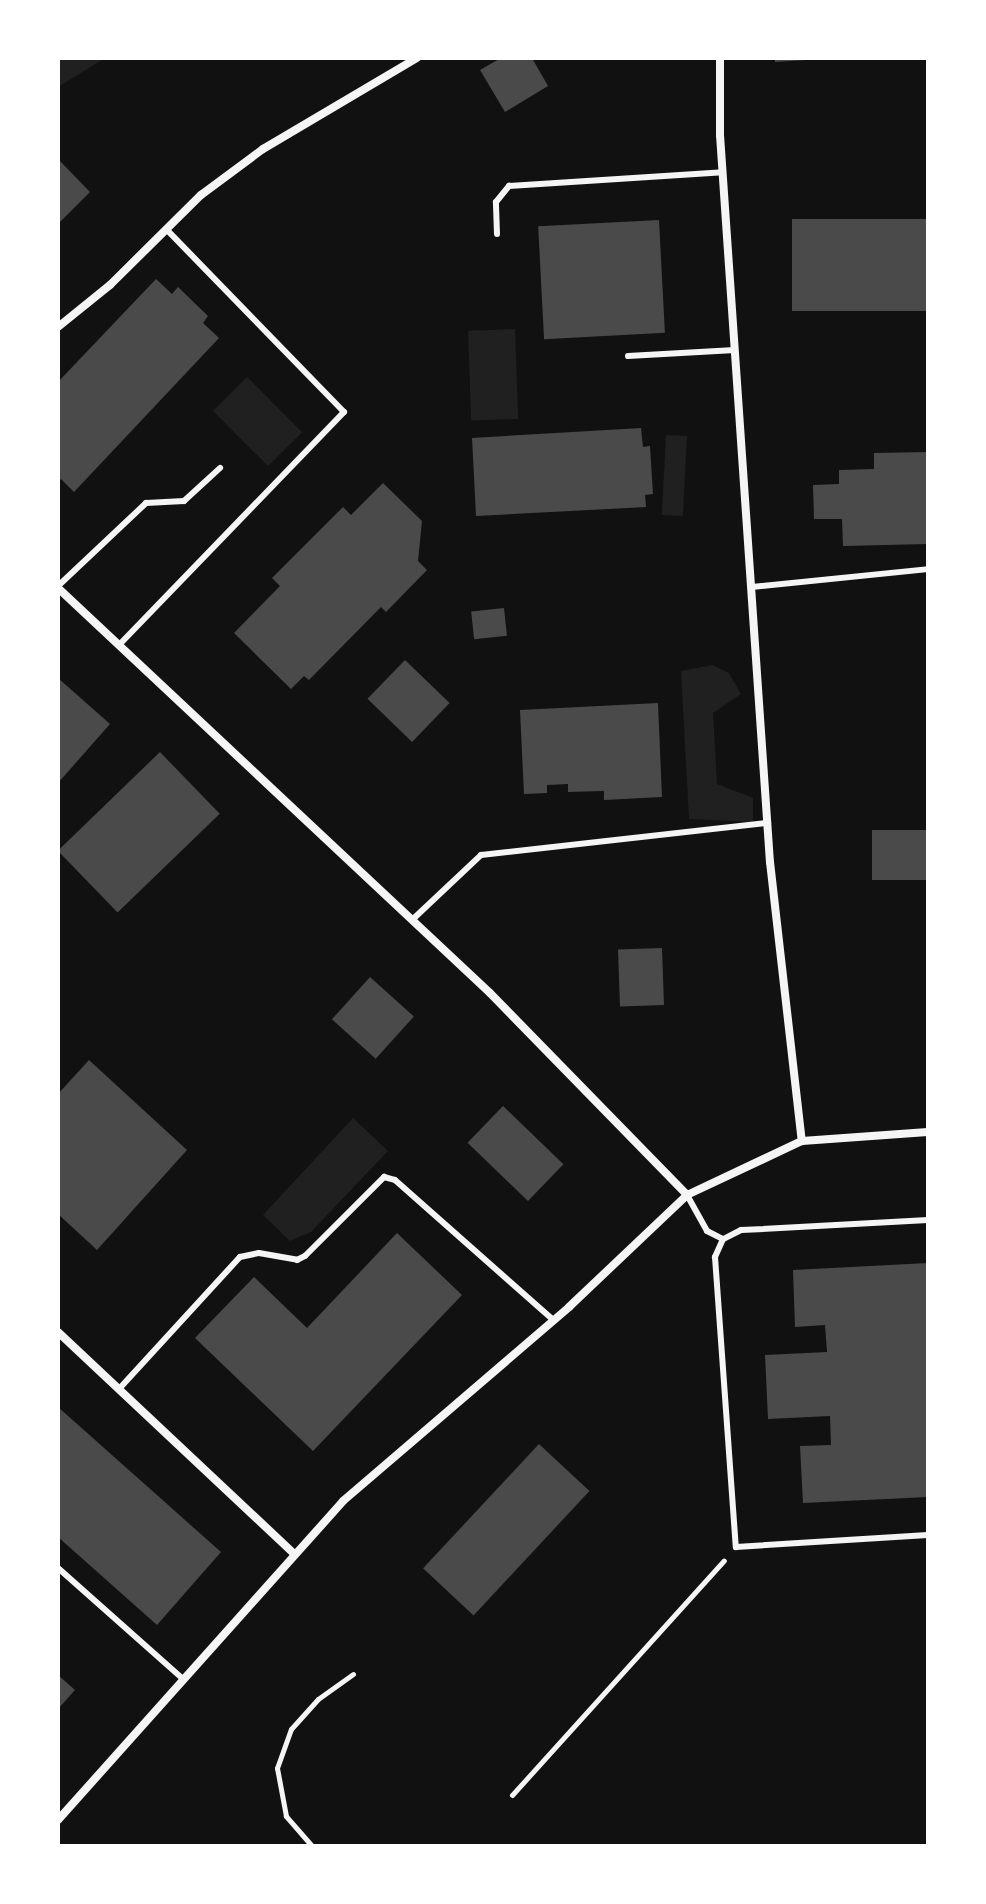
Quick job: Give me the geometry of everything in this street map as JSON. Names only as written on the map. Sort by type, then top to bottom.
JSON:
[{"type":"street","points":[[58,327],[110,285],[166,229],[263,149],[417,58]]},
{"type":"street","points":[[720,58],[723,172],[768,823],[802,1141]]},
{"type":"street","points":[[58,587],[412,920],[687,1195]]},
{"type":"street","points":[[58,1820],[343,1501],[553,1320],[687,1195],[802,1141],[928,1132]]},
{"type":"street","points":[[58,1332],[294,1554]]},
{"type":"lane","points":[[497,234],[496,202],[509,186],[723,172]]},
{"type":"lane","points":[[119,645],[344,412],[166,229]]},
{"type":"lane","points":[[628,356],[735,350]]},
{"type":"lane","points":[[58,587],[146,503],[184,501],[220,468]]},
{"type":"lane","points":[[752,587],[928,569]]},
{"type":"lane","points":[[412,920],[481,855],[768,823]]},
{"type":"lane","points":[[119,1389],[240,1257],[259,1253],[288,1260],[305,1256],[384,1177],[395,1180],[553,1320]]},
{"type":"lane","points":[[687,1195],[707,1231],[723,1239]]},
{"type":"lane","points":[[928,1220],[741,1230],[723,1239],[715,1257],[736,1547],[928,1535]]},
{"type":"lane","points":[[58,1568],[183,1679]]},
{"type":"path","points":[[512,1795],[736,1547]]},
{"type":"path","points":[[312,1846],[286,1816],[277,1768],[291,1729],[318,1699],[353,1674]]},
{"type":"shaded area","points":[[58,58],[105,58],[58,87]]},
{"type":"shaded area","points":[[515,329],[518,419],[471,421],[468,331]]},
{"type":"shaded area","points":[[247,377],[302,432],[268,466],[213,411]]},
{"type":"shaded area","points":[[666,435],[687,436],[683,516],[662,515]]},
{"type":"shaded area","points":[[712,665],[729,673],[741,694],[713,713],[717,784],[753,798],[753,822],[689,819],[681,671]]},
{"type":"shaded area","points":[[353,1118],[388,1151],[311,1232],[290,1241],[263,1215]]},
{"type":"building","points":[[501,58],[532,58],[548,86],[505,112],[480,70]]},
{"type":"building","points":[[775,58],[806,58],[806,60],[775,62]]},
{"type":"building","points":[[58,159],[90,192],[58,224]]},
{"type":"building","points":[[792,219],[928,219],[928,311],[792,311]]},
{"type":"building","points":[[659,220],[665,333],[544,339],[538,226]]},
{"type":"building","points":[[156,279],[172,294],[178,287],[208,316],[203,323],[219,338],[74,492],[61,479],[58,483],[58,382]]},
{"type":"building","points":[[641,428],[643,447],[650,446],[653,494],[645,495],[646,507],[476,516],[472,438]]},
{"type":"building","points":[[928,452],[928,544],[843,546],[842,519],[814,519],[813,485],[839,484],[839,470],[874,469],[874,453]]},
{"type":"building","points":[[383,483],[422,521],[418,561],[427,570],[386,612],[381,607],[309,680],[304,676],[291,689],[234,633],[280,586],[272,578],[343,507],[351,515]]},
{"type":"building","points":[[504,608],[507,636],[474,639],[471,611]]},
{"type":"building","points":[[405,660],[450,703],[412,742],[367,699]]},
{"type":"building","points":[[58,678],[110,724],[58,783]]},
{"type":"building","points":[[658,703],[662,797],[604,800],[604,791],[568,792],[568,784],[547,785],[547,793],[524,794],[520,710]]},
{"type":"building","points":[[160,752],[220,814],[118,913],[58,851]]},
{"type":"building","points":[[872,830],[928,830],[928,880],[872,880]]},
{"type":"building","points":[[662,948],[664,1005],[620,1007],[618,950]]},
{"type":"building","points":[[370,977],[414,1016],[376,1059],[332,1019]]},
{"type":"building","points":[[89,1060],[187,1150],[97,1250],[58,1214],[58,1094]]},
{"type":"building","points":[[503,1106],[563,1164],[528,1201],[468,1143]]},
{"type":"building","points":[[397,1233],[462,1295],[313,1451],[195,1338],[254,1277],[307,1328]]},
{"type":"building","points":[[928,1263],[928,1497],[803,1503],[800,1446],[831,1445],[830,1416],[768,1419],[765,1355],[827,1352],[825,1325],[795,1327],[793,1270]]},
{"type":"building","points":[[58,1407],[221,1552],[157,1625],[58,1537]]},
{"type":"building","points":[[539,1444],[589,1491],[474,1615],[423,1568]]},
{"type":"building","points":[[58,1675],[75,1690],[58,1709]]}]
